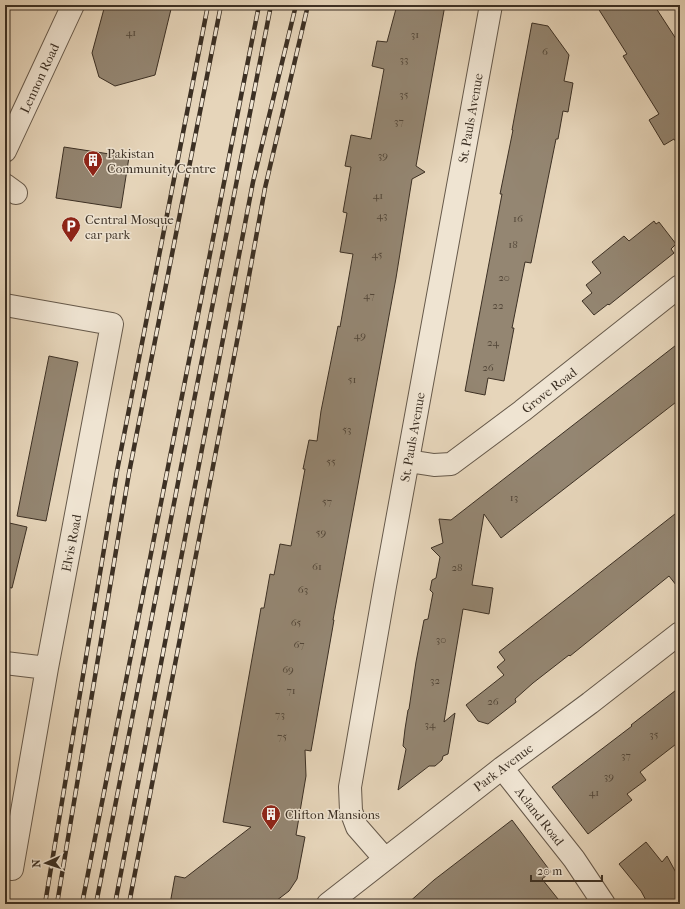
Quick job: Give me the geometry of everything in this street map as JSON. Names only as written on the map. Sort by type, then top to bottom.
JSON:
[{"type":"street","name":"Lennon Road","points":[[5,151],[73,5]]},
{"type":"street","name":"St. Pauls Avenue","points":[[385,859],[357,827],[351,811],[350,787],[491,5]]},
{"type":"street","name":"Grove Road","points":[[408,461],[434,466],[451,464],[522,411],[680,286]]},
{"type":"street","name":"Elvis Road","points":[[5,305],[112,324],[47,668],[12,869]]},
{"type":"street","name":"Park Avenue","points":[[328,904],[502,768],[590,703],[680,633]]},
{"type":"street","points":[[5,663],[47,668]]},
{"type":"street","name":"Acland Road","points":[[502,768],[574,859],[604,904]]},
{"type":"building","points":[[105,5],[172,5],[155,75],[115,86],[99,77],[92,53]]},
{"type":"building","points":[[397,5],[445,5],[416,166],[425,172],[412,179],[396,278],[333,620],[311,751],[305,750],[306,776],[296,835],[305,837],[297,879],[289,891],[272,904],[170,904],[175,876],[185,878],[251,827],[223,822],[261,608],[264,608],[270,574],[274,575],[280,544],[291,546],[309,440],[317,441],[321,411],[338,326],[340,327],[353,254],[340,252],[347,213],[343,212],[351,167],[345,166],[351,135],[371,139],[384,69],[372,66],[377,41],[387,42]]},
{"type":"building","points":[[596,5],[654,5],[680,45],[680,148],[674,139],[664,145],[649,120],[659,114],[623,56],[627,54]]},
{"type":"building","points":[[532,23],[548,26],[569,55],[564,81],[573,83],[568,112],[563,111],[558,139],[556,139],[531,263],[525,262],[512,328],[514,328],[504,381],[488,378],[485,395],[465,391]]},
{"type":"building","name":"Pakistan Community Centre","points":[[64,147],[129,157],[121,208],[56,198]]},
{"type":"building","points":[[654,221],[656,224],[659,222],[676,244],[671,249],[674,253],[609,305],[608,304],[594,315],[582,301],[592,293],[586,285],[601,273],[592,262],[624,236],[629,241]]},
{"type":"building","points":[[680,342],[680,399],[501,538],[484,514],[472,585],[493,588],[489,614],[463,609],[444,722],[455,713],[448,754],[443,756],[442,760],[435,766],[429,766],[398,790],[406,749],[403,746],[416,662],[424,620],[428,619],[433,593],[430,590],[432,580],[436,578],[440,557],[431,548],[443,543],[439,519],[451,520]]},
{"type":"building","points":[[49,356],[78,362],[46,521],[17,516]]},
{"type":"building","points":[[680,510],[680,590],[669,576],[570,656],[569,655],[533,683],[515,699],[516,702],[488,724],[478,721],[466,705],[504,675],[497,667],[505,660],[499,652]]},
{"type":"building","points":[[5,522],[27,527],[12,588],[5,587]]},
{"type":"building","points":[[680,687],[680,741],[640,772],[646,780],[627,794],[632,800],[588,834],[552,787]]},
{"type":"building","points":[[512,820],[551,872],[542,879],[562,904],[407,904],[434,880]]},
{"type":"building","points":[[646,842],[662,862],[667,856],[680,880],[680,904],[648,904],[641,891],[619,864]]},
{"type":"railway","points":[[45,904],[117,471],[208,5]]},
{"type":"railway","points":[[57,904],[129,473],[221,5]]},
{"type":"railway","points":[[82,904],[259,5]]},
{"type":"railway","points":[[96,904],[271,5]]},
{"type":"railway","points":[[115,904],[253,182],[296,5]]},
{"type":"railway","points":[[129,904],[265,188],[308,5]]},
{"type":"place","name":"Pakistan Community Centre","points":[[93,177]]},
{"type":"place","name":"Central Mosque car park","points":[[71,243]]},
{"type":"place","name":"Clifton Mansions","points":[[271,831]]}]
